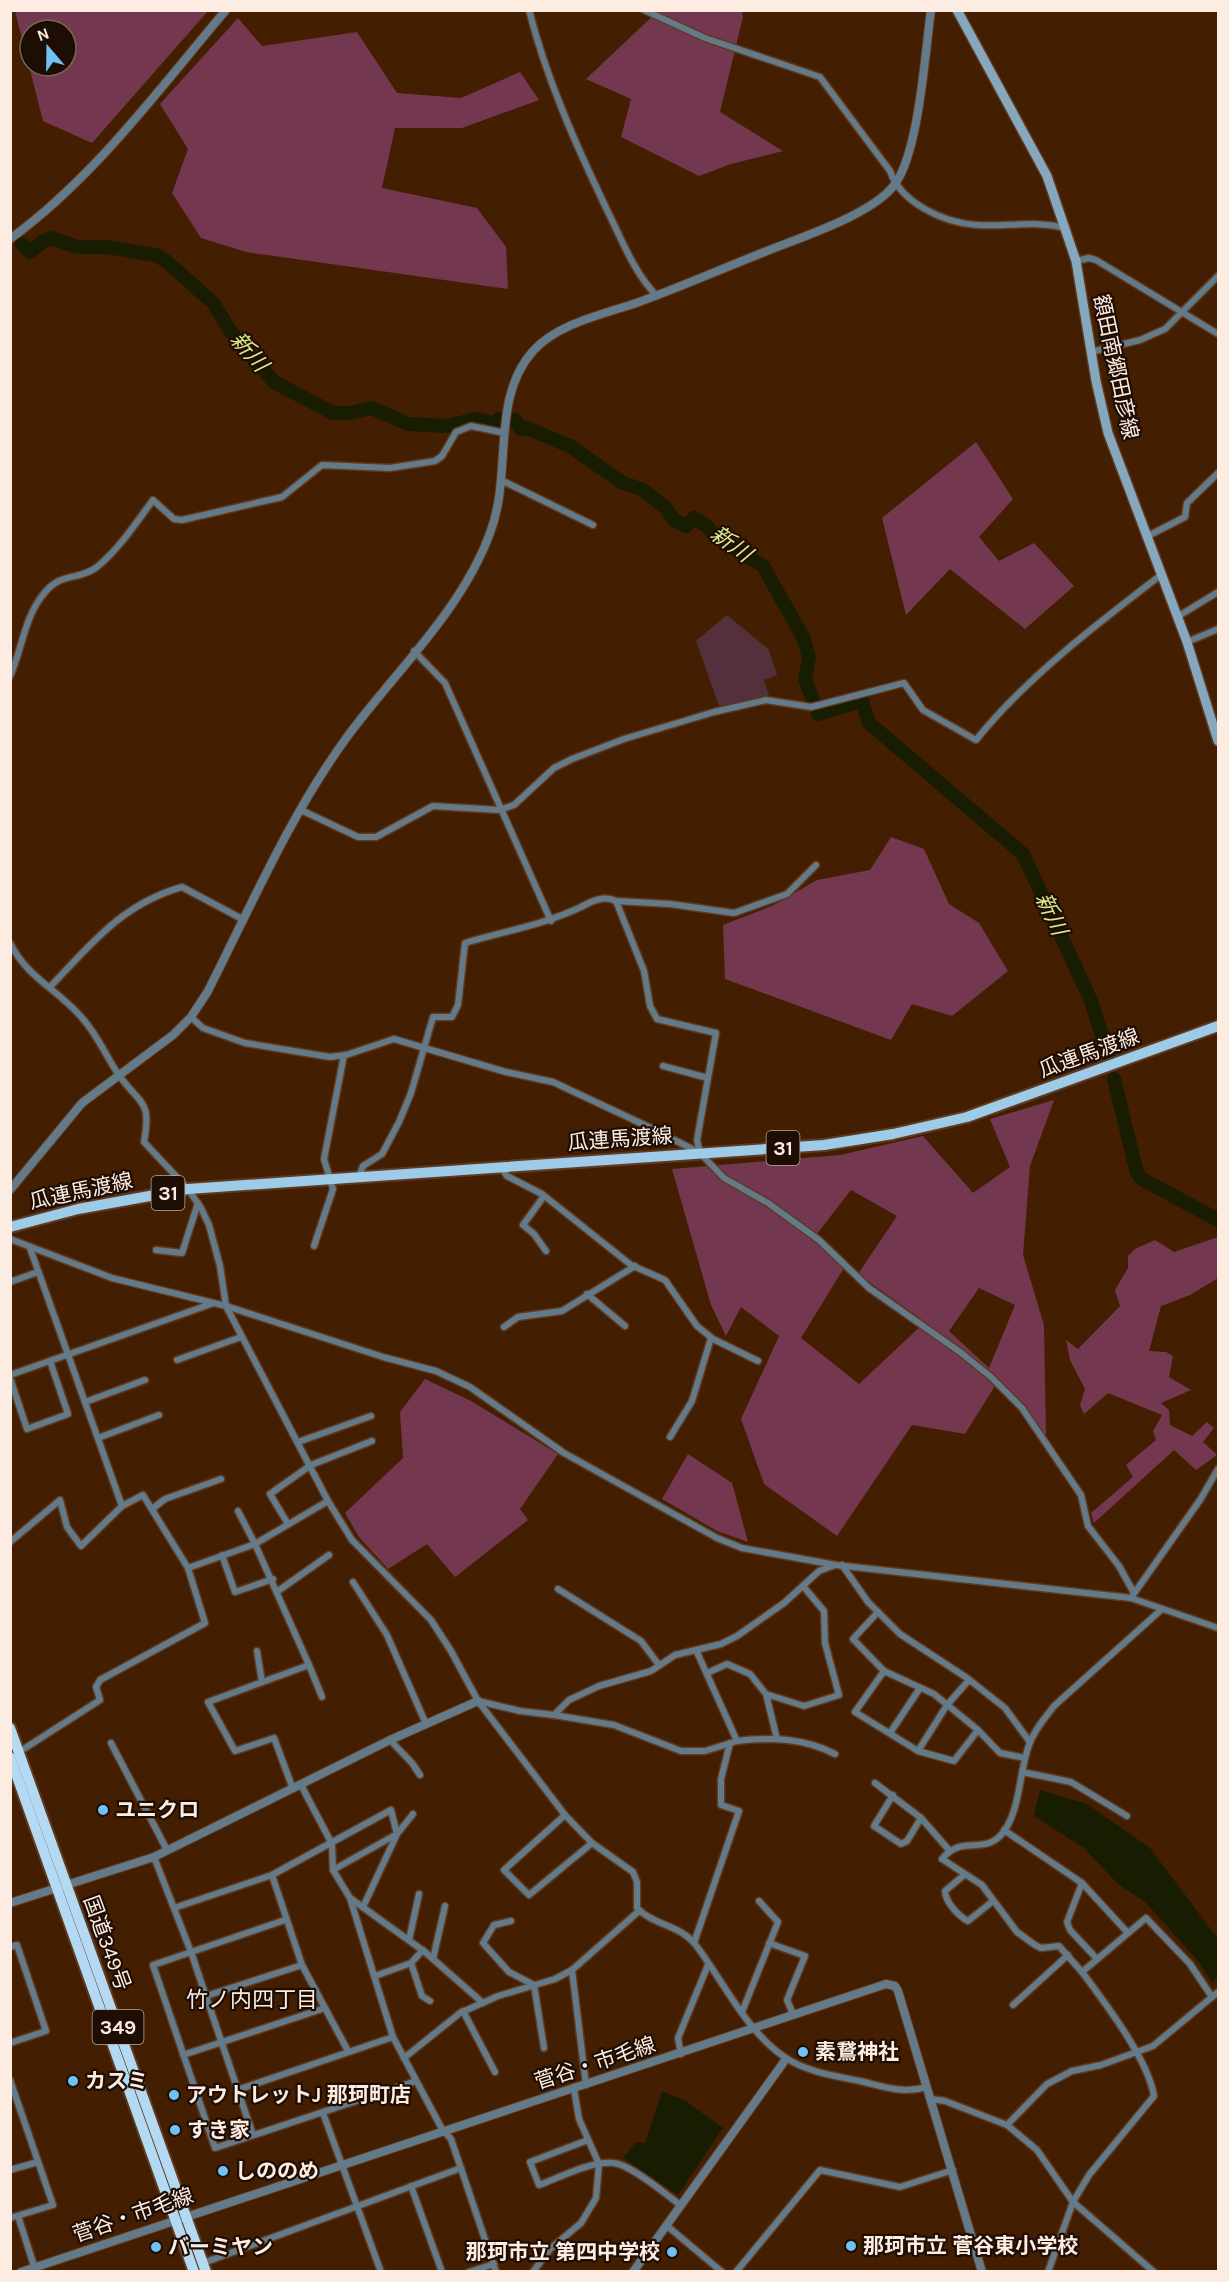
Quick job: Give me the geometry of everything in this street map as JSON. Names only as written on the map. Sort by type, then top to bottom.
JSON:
[{"type":"highway","name":"国道349号","points":[[10,1728],[20,1785],[62,1888],[181,2217],[204,2267]]},
{"type":"highway","name":"国道349号","points":[[181,2217],[194,2271]]},
{"type":"main road","name":"額田南郷田彦線","points":[[957,10],[1034,147],[1065,228],[1076,261],[1091,352],[1108,433],[1187,642],[1218,741]]},
{"type":"main road","name":"瓜連馬渡線","points":[[10,1227],[78,1209],[188,1189],[824,1145],[927,1128],[1060,1085],[1218,1026]]},
{"type":"street","points":[[10,238],[66,192],[110,146],[226,10]]},
{"type":"street","points":[[529,10],[550,80],[590,174],[623,244],[647,286],[657,296]]},
{"type":"street","points":[[644,10],[705,38],[820,77],[890,171],[894,185],[917,204],[943,218],[976,225],[1039,224],[1065,228]]},
{"type":"street","points":[[10,1190],[14,1178],[82,1103],[173,1035],[191,1017],[208,991],[301,810],[345,739],[466,586],[482,555],[499,511],[508,394],[516,373],[546,338],[657,296],[865,209],[894,185],[906,161],[912,139],[931,10]]},
{"type":"street","points":[[1076,261],[1089,258],[1096,260],[1218,334]]},
{"type":"street","points":[[1091,352],[1140,340],[1165,329],[1183,314],[1218,276]]},
{"type":"street","points":[[1117,284],[1123,278]]},
{"type":"street","points":[[10,676],[29,617],[53,582],[87,573],[97,566],[124,537],[153,500],[174,519],[182,520],[282,497],[322,465],[390,468],[435,461],[442,456],[456,432],[471,426],[506,433]]},
{"type":"street","points":[[1146,537],[1185,517],[1187,503],[1218,473]]},
{"type":"street","points":[[503,481],[593,525]]},
{"type":"street","points":[[301,810],[358,837],[376,837],[433,806],[499,810],[514,805],[554,768],[572,759],[624,739],[714,712],[766,700],[811,707],[904,683],[923,710],[976,740],[1004,705],[1026,685],[1161,575]]},
{"type":"street","points":[[1177,617],[1218,592]]},
{"type":"street","points":[[1187,642],[1218,629]]},
{"type":"street","points":[[414,651],[445,683],[499,810],[518,844],[551,921]]},
{"type":"street","points":[[359,1176],[363,1166],[382,1154],[399,1122],[411,1093],[433,1017],[452,1017],[458,1005],[465,943],[551,921],[596,900],[609,898],[616,901],[670,904],[734,913],[786,894],[816,865]]},
{"type":"street","points":[[50,987],[118,917],[159,894],[182,887],[244,920]]},
{"type":"street","points":[[616,901],[644,971],[650,1006],[657,1019],[716,1033],[697,1140],[700,1153]]},
{"type":"street","points":[[10,943],[28,973],[50,987],[82,1018],[102,1044],[118,1074],[135,1093],[149,1117],[144,1142],[198,1203],[209,1225],[215,1246],[226,1306],[328,1501],[352,1540],[431,1620],[478,1701],[566,1815],[592,1843],[633,1872],[637,1882],[639,1911],[682,1932],[694,1943],[742,2012],[786,2058],[823,2073],[908,2092],[927,2087]]},
{"type":"street","points":[[191,1017],[203,1028],[245,1043],[299,1053],[344,1056],[394,1039],[506,1072],[553,1082],[700,1153],[724,1178],[768,1203],[819,1240],[869,1288],[992,1377],[1022,1408],[1081,1495],[1088,1526],[1119,1566],[1133,1596]]},
{"type":"street","points":[[314,1246],[333,1189],[324,1159],[344,1056]]},
{"type":"street","points":[[663,1066],[708,1078]]},
{"type":"street","points":[[500,1167],[507,1176],[544,1196],[635,1266],[665,1280],[697,1326],[711,1338],[758,1361]]},
{"type":"street","points":[[544,1196],[523,1225],[534,1233],[546,1251]]},
{"type":"street","points":[[156,1250],[182,1253],[198,1203]]},
{"type":"street","points":[[10,1239],[112,1278],[226,1306],[383,1357],[436,1371],[470,1387],[564,1453],[717,1538],[742,1548],[839,1565],[1133,1596],[1162,1609],[1218,1628]]},
{"type":"street","points":[[30,1248],[122,1506]]},
{"type":"street","points":[[504,1328],[518,1317],[562,1311],[635,1266]]},
{"type":"street","points":[[10,1281],[38,1272]]},
{"type":"street","points":[[587,1294],[625,1326]]},
{"type":"street","points":[[50,1361],[68,1414],[27,1429],[10,1376],[68,1354],[212,1304]]},
{"type":"street","points":[[177,1360],[241,1337]]},
{"type":"street","points":[[670,1437],[692,1401],[711,1338]]},
{"type":"street","points":[[85,1402],[145,1380]]},
{"type":"street","points":[[98,1438],[159,1415]]},
{"type":"street","points":[[298,1442],[371,1416]]},
{"type":"street","points":[[288,1524],[270,1494],[311,1465],[372,1441]]},
{"type":"street","points":[[1133,1596],[1200,1500],[1218,1470]]},
{"type":"street","points":[[152,1509],[165,1499],[220,1479]]},
{"type":"street","points":[[10,1542],[60,1500],[67,1527],[81,1546],[122,1506],[143,1495],[188,1568],[205,1623],[100,1680],[96,1687],[100,1700],[15,1754]]},
{"type":"street","points":[[188,1568],[255,1544],[328,1501]]},
{"type":"street","points":[[238,1511],[273,1579],[322,1696]]},
{"type":"street","points":[[222,1555],[235,1592],[273,1579]]},
{"type":"street","points":[[278,1591],[329,1555]]},
{"type":"street","points":[[554,1715],[569,1700],[659,1665],[675,1655],[721,1644],[738,1636],[784,1603],[819,1571],[839,1565]]},
{"type":"street","points":[[839,1565],[878,1612],[900,1634],[969,1680],[1005,1708],[1030,1742]]},
{"type":"street","points":[[353,1582],[387,1635],[426,1724]]},
{"type":"street","points":[[766,1694],[804,1706],[839,1695],[825,1643],[824,1611],[803,1586]]},
{"type":"street","points":[[558,1589],[641,1641],[659,1665]]},
{"type":"street","points":[[1048,2271],[1073,2202],[1089,2175],[1154,2096],[1152,2083],[1136,2054],[1082,1972],[1068,1955],[1059,1946],[1041,1948],[1017,1932],[982,1885],[942,1859],[949,1850],[959,1845],[988,1845],[996,1841],[1012,1817],[1030,1742],[1054,1706],[1162,1609]]},
{"type":"street","points":[[878,1612],[853,1639],[884,1671],[920,1688],[947,1705],[978,1730],[1000,1753],[1025,1758]]},
{"type":"street","points":[[694,1943],[739,1811],[721,1805],[722,1779],[733,1742],[696,1650]]},
{"type":"street","points":[[256,1651],[262,1682]]},
{"type":"street","points":[[707,1673],[727,1664],[750,1674],[766,1694],[777,1739]]},
{"type":"street","points":[[309,1665],[208,1702],[235,1750],[273,1738],[297,1787],[332,1844],[333,1870],[350,1898],[393,2037],[442,2129],[451,2139],[496,2271]]},
{"type":"street","points":[[884,1671],[855,1712],[918,1750],[954,1761],[978,1730]]},
{"type":"street","points":[[918,1750],[947,1705],[969,1680]]},
{"type":"street","points":[[890,1733],[920,1688]]},
{"type":"street","points":[[10,1903],[154,1857],[390,1740],[478,1701],[520,1711],[614,1725],[681,1751],[705,1751],[733,1742],[777,1739],[812,1743],[835,1754]]},
{"type":"street","points":[[390,1740],[420,1775]]},
{"type":"street","points":[[111,1743],[167,1850]]},
{"type":"street","points":[[1022,1772],[1071,1782],[1127,1816]]},
{"type":"street","points":[[875,1783],[921,1818],[949,1850]]},
{"type":"street","points":[[893,1795],[874,1826],[901,1844],[908,1841],[921,1818]]},
{"type":"street","points":[[174,1908],[272,1875],[391,1810],[398,1834]]},
{"type":"street","points":[[363,1907],[398,1834],[413,1814]]},
{"type":"street","points":[[566,1815],[504,1870],[529,1894],[592,1843]]},
{"type":"street","points":[[1004,1830],[1083,1883],[1128,1933]]},
{"type":"street","points":[[333,1870],[398,1834]]},
{"type":"street","points":[[154,1857],[191,1952],[253,2135]]},
{"type":"street","points":[[272,1875],[285,1920],[302,1965],[348,2051]]},
{"type":"street","points":[[964,1875],[945,1891],[945,1897],[963,1919],[968,1921],[993,1901]]},
{"type":"street","points":[[1083,1883],[1067,1922],[1070,1930],[1097,1959]]},
{"type":"street","points":[[409,1940],[419,1894]]},
{"type":"street","points":[[350,1898],[423,1950],[483,2003]]},
{"type":"street","points":[[742,2012],[778,1922],[759,1901]]},
{"type":"street","points":[[433,1959],[445,1906]]},
{"type":"street","points":[[404,2058],[463,2011],[555,1979],[572,1970],[639,1911]]},
{"type":"street","points":[[1082,1972],[1146,1918],[1190,1964],[1212,1997]]},
{"type":"street","points":[[285,1920],[153,1965],[215,2148],[416,2082]]},
{"type":"street","points":[[511,1921],[494,1925],[483,1943],[508,1972],[534,1985]]},
{"type":"street","points":[[770,1943],[805,1956],[787,2000],[793,2014]]},
{"type":"street","points":[[10,1947],[17,1945],[46,2031],[10,2043]]},
{"type":"street","points":[[375,1976],[411,1963],[423,1950]]},
{"type":"street","points":[[1013,2005],[1068,1955]]},
{"type":"street","points":[[411,1963],[422,1996],[430,2001]]},
{"type":"street","points":[[206,1996],[302,1965]]},
{"type":"street","points":[[681,2054],[678,2038],[708,1965]]},
{"type":"street","points":[[572,1970],[586,2085]]},
{"type":"street","name":"菅谷・市毛線","points":[[21,2271],[35,2269],[442,2129],[574,2089],[886,1984],[896,1986],[982,2271]]},
{"type":"street","points":[[534,1985],[544,2048]]},
{"type":"street","points":[[1007,2125],[1047,2084],[1072,2071],[1136,2054],[1153,2046],[1218,1992]]},
{"type":"street","points":[[183,2055],[325,2008]]},
{"type":"street","points":[[463,2011],[495,2072]]},
{"type":"street","points":[[237,2090],[393,2037]]},
{"type":"street","points":[[633,2271],[786,2058]]},
{"type":"street","points":[[10,2080],[53,2205],[10,2218]]},
{"type":"street","points":[[532,2271],[550,2249],[581,2223],[596,2198],[599,2164],[579,2119],[574,2089]]},
{"type":"street","points":[[931,2099],[945,2101],[1007,2125],[1037,2150],[1073,2202],[1154,2271]]},
{"type":"street","points":[[10,2108],[18,2104]]},
{"type":"street","points":[[323,2113],[381,2271]]},
{"type":"street","points":[[588,2140],[530,2162],[539,2185],[599,2164],[616,2163],[655,2185],[680,2205]]},
{"type":"street","points":[[10,2170],[38,2162]]},
{"type":"street","points":[[204,2267],[357,2205],[461,2168]]},
{"type":"street","points":[[736,2271],[820,2170],[900,2187],[953,2170]]},
{"type":"street","points":[[411,2186],[442,2271]]},
{"type":"street","points":[[18,2216],[35,2269]]},
{"type":"street","points":[[666,2225],[722,2271]]},
{"type":"street","points":[[469,2271],[494,2264]]},
{"type":"shaded area","points":[[15,10],[208,11],[92,143],[43,121],[32,78],[78,78],[78,18],[18,18],[18,22]]},
{"type":"shaded area","points":[[658,11],[742,11],[743,17],[720,112],[783,151],[731,164],[699,176],[621,137],[631,99],[586,79]]},
{"type":"shaded area","points":[[238,18],[262,46],[357,32],[397,93],[461,98],[520,72],[539,100],[462,128],[395,128],[382,188],[477,208],[506,247],[508,289],[246,252],[201,238],[172,193],[188,149],[160,104]]},
{"type":"shaded area","points":[[976,442],[1013,499],[979,537],[999,561],[1034,543],[1074,586],[1025,629],[950,569],[906,615],[882,518]]},
{"type":"shaded area","points":[[727,615],[769,650],[777,675],[764,680],[769,695],[719,706],[696,641]]},
{"type":"shaded area","points":[[891,837],[924,849],[949,904],[979,923],[1008,971],[952,1016],[912,1004],[891,1040],[725,979],[723,925],[774,905],[817,880],[870,870]]},
{"type":"shaded area","points":[[1054,1100],[1030,1166],[1023,1255],[1044,1325],[1046,1437],[1025,1406],[998,1381],[965,1434],[912,1425],[837,1536],[764,1484],[741,1419],[779,1336],[741,1307],[726,1336],[711,1305],[672,1169],[840,1155],[923,1136],[973,1193],[1010,1167],[990,1119]],"holes":[[[851,1190],[897,1216],[858,1274],[925,1322],[859,1384],[801,1338],[844,1268],[813,1239]],[[979,1288],[1015,1305],[989,1368],[949,1331]]]},
{"type":"shaded area","points":[[1218,1237],[1218,1278],[1190,1295],[1161,1306],[1149,1351],[1166,1352],[1173,1356],[1169,1377],[1191,1390],[1161,1403],[1169,1410],[1170,1425],[1192,1436],[1207,1422],[1214,1428],[1203,1442],[1217,1455],[1196,1470],[1174,1450],[1094,1523],[1091,1513],[1133,1477],[1126,1465],[1156,1440],[1153,1431],[1162,1415],[1108,1393],[1084,1414],[1080,1405],[1085,1389],[1070,1360],[1066,1340],[1078,1349],[1120,1306],[1115,1290],[1128,1268],[1128,1256],[1135,1249],[1155,1240],[1174,1252]]},
{"type":"shaded area","points":[[425,1379],[471,1401],[558,1454],[520,1509],[528,1520],[455,1577],[427,1544],[388,1569],[359,1537],[345,1513],[403,1458],[400,1412]]},
{"type":"shaded area","points":[[688,1454],[732,1483],[748,1542],[717,1531],[662,1499]]},
{"type":"shaded area","points":[[1040,1790],[1087,1804],[1150,1848],[1218,1939],[1218,1977],[1212,1982],[1198,1961],[1145,1902],[1117,1883],[1084,1848],[1034,1816]]},
{"type":"shaded area","points":[[662,2091],[686,2101],[723,2128],[678,2195],[623,2158],[636,2142],[645,2143]]},
{"type":"waterway","name":"新川","points":[[22,244],[30,252],[51,238],[77,247],[107,247],[156,255],[166,261],[213,303],[231,332],[274,382],[333,413],[350,413],[372,408],[408,424],[448,426],[476,419],[495,423],[499,419]]},
{"type":"waterway","name":"新川","points":[[515,420],[521,429],[527,428],[570,446],[621,482],[643,490],[666,508],[674,520],[686,526],[694,518],[708,527],[716,537],[763,566],[803,637],[809,657],[805,679],[814,703]]},
{"type":"waterway","name":"新川","points":[[818,714],[862,701],[869,723],[1023,854],[1087,992]]},
{"type":"waterway","name":"新川","points":[[1090,998],[1108,1054]]},
{"type":"waterway","name":"新川","points":[[1114,1079],[1137,1173],[1142,1179],[1218,1220]]},
{"type":"place","name":"ユニクロ","points":[[103,1810]]},
{"type":"place","name":"素鵞神社","points":[[803,2052]]},
{"type":"place","name":"カスミ","points":[[73,2081]]},
{"type":"place","name":"アウトレットJ 那珂町店","points":[[174,2095]]},
{"type":"place","name":"すき家","points":[[175,2130]]},
{"type":"place","name":"しののめ","points":[[223,2171]]},
{"type":"place","name":"那珂市立 菅谷東小学校","points":[[851,2246]]},
{"type":"place","name":"バーミヤン","points":[[156,2247]]},
{"type":"place","name":"那珂市立 第四中学校","points":[[672,2252]]},
{"type":"district","name":"竹ノ内四丁目","points":[[252,2000]]}]
